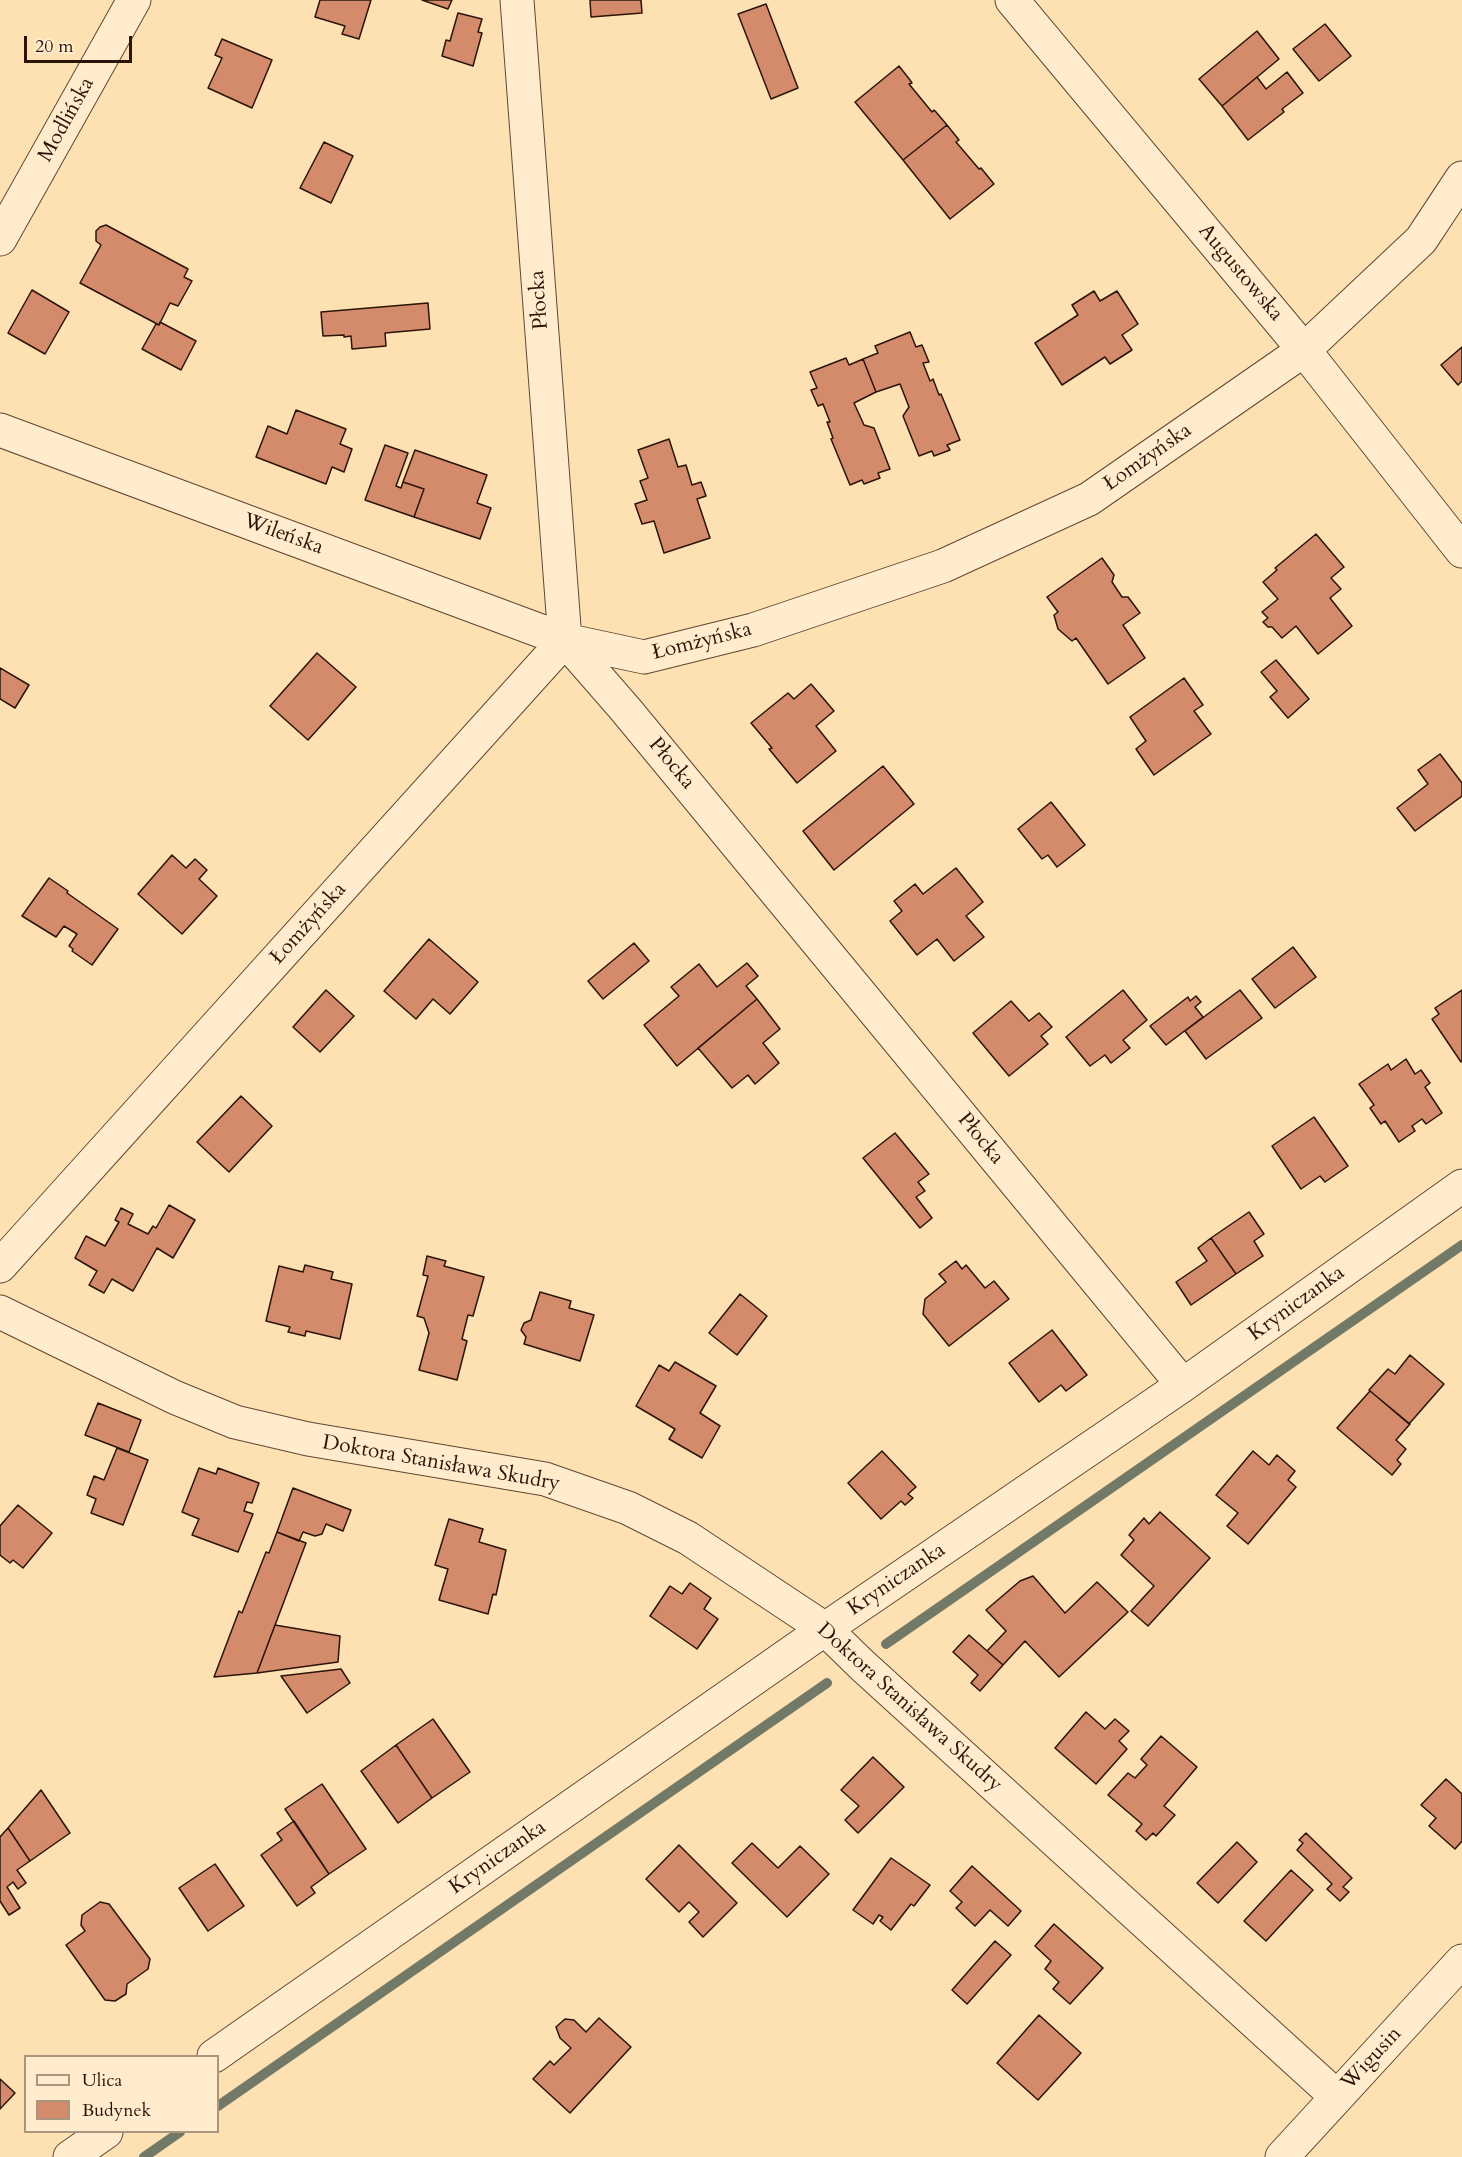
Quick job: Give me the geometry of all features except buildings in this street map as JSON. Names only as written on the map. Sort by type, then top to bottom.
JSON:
[{"type":"street","name":"Modlińska","points":[[0,239],[134,0]]},
{"type":"street","name":"Płocka","points":[[518,0],[565,640],[634,719],[1183,1385]]},
{"type":"street","name":"Augustowska","points":[[1012,0],[1304,350],[1462,551]]},
{"type":"street","name":"Łomżyńska","points":[[0,1266],[565,640],[644,657],[753,630],[944,566],[1089,499],[1304,350],[1421,240],[1462,178]]},
{"type":"street","name":"Wileńska","points":[[0,430],[565,640]]},
{"type":"street","name":"Kryniczanka","points":[[215,2055],[825,1629],[1183,1385],[1462,1186]]},
{"type":"street","name":"Doktora Stanisława Skudry","points":[[0,1312],[174,1397],[235,1422],[308,1439],[545,1479],[628,1508],[688,1538],[825,1629],[870,1673],[1337,2097]]},
{"type":"street","name":"Wigusin","points":[[1282,2157],[1462,1961]]},
{"type":"street","points":[[70,2157],[105,2133]]},
{"type":"waterway","points":[[886,1644],[1462,1245]]},
{"type":"waterway","points":[[219,2105],[827,1683]]},
{"type":"waterway","points":[[144,2157],[179,2133]]}]
